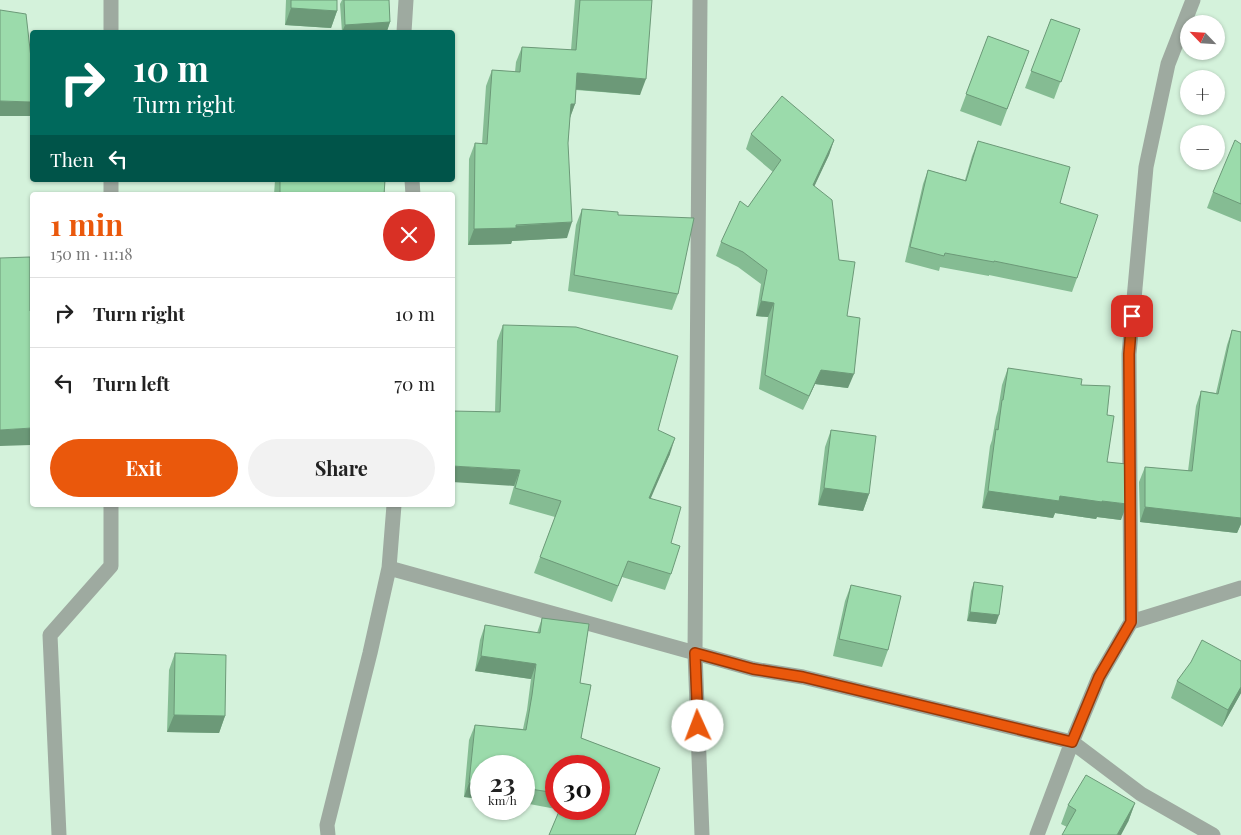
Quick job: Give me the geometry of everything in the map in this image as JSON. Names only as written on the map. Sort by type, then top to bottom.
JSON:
[{"type":"street","points":[[111,0],[111,30]]},
{"type":"street","points":[[404,30],[406,0]]},
{"type":"street","points":[[700,0],[695,653],[702,835]]},
{"type":"street","points":[[1037,835],[1099,677],[1131,622],[1129,354],[1146,166],[1168,64],[1192,0]]},
{"type":"street","points":[[59,835],[50,635],[110,566],[111,507]]},
{"type":"street","points":[[328,835],[327,825],[389,568],[394,507]]},
{"type":"street","points":[[389,568],[753,669],[803,677],[1072,742],[1141,794],[1213,835]]},
{"type":"street","points":[[1131,622],[1241,588]]},
{"type":"building","points":[[291,0],[337,0],[337,11],[291,8]]},
{"type":"building","points":[[344,0],[389,0],[390,22],[345,25]]},
{"type":"building","points":[[580,0],[652,0],[646,79],[577,73],[575,104],[571,104],[568,143],[572,222],[516,225],[516,228],[474,229],[475,143],[487,144],[492,70],[520,72],[522,47],[576,50]]},
{"type":"building","points":[[0,10],[26,14],[30,49],[30,102],[0,101]]},
{"type":"building","points":[[1051,19],[1080,29],[1061,82],[1031,71]]},
{"type":"building","points":[[988,36],[1029,51],[1007,109],[966,94]]},
{"type":"building","points":[[782,96],[834,140],[813,185],[832,200],[839,260],[855,262],[847,316],[860,318],[854,374],[821,370],[809,396],[765,375],[774,303],[761,301],[767,270],[743,252],[721,242],[740,201],[748,207],[781,160],[751,134]]},
{"type":"building","points":[[1235,140],[1241,144],[1241,204],[1213,192],[1222,170],[1225,170],[1225,164]]},
{"type":"building","points":[[978,141],[1070,167],[1060,203],[1098,215],[1077,278],[994,261],[945,253],[944,256],[910,247],[928,170],[966,181]]},
{"type":"building","points":[[280,182],[385,182],[384,192],[280,192]]},
{"type":"building","points":[[582,209],[618,212],[618,215],[694,218],[678,294],[574,275]]},
{"type":"building","points":[[30,257],[30,428],[0,430],[0,258]]},
{"type":"building","points":[[503,325],[576,327],[678,356],[658,430],[675,438],[649,498],[681,507],[671,543],[680,546],[671,574],[628,561],[618,586],[540,557],[561,501],[515,488],[520,470],[455,466],[455,411],[500,412]]},
{"type":"building","points":[[1232,330],[1241,332],[1241,518],[1145,507],[1145,467],[1192,471],[1201,391],[1218,394]]},
{"type":"building","points":[[1008,368],[1082,379],[1081,385],[1110,386],[1107,415],[1114,416],[1107,462],[1127,464],[1127,504],[1060,496],[1059,501],[988,491],[996,429],[998,430]]},
{"type":"building","points":[[831,430],[876,436],[869,494],[824,488]]},
{"type":"building","points":[[974,582],[1003,586],[999,615],[970,612]]},
{"type":"building","points":[[851,585],[901,596],[888,650],[839,639]]},
{"type":"building","points":[[542,618],[589,624],[580,683],[591,685],[581,738],[660,768],[635,835],[549,835],[555,820],[610,820],[610,755],[545,755],[545,791],[535,790],[535,755],[472,755],[475,725],[526,730],[536,664],[481,656],[485,625],[540,633]]},
{"type":"building","points":[[1202,640],[1241,661],[1241,687],[1228,710],[1177,681],[1191,662]]},
{"type":"building","points":[[175,653],[226,655],[225,716],[174,715]]},
{"type":"building","points":[[1086,775],[1135,803],[1117,835],[1062,835],[1076,810],[1068,805]]},
{"type":"route","points":[[698,726],[695,653],[753,669],[803,677],[1072,742],[1099,677],[1131,622],[1129,354],[1132,316]]}]
